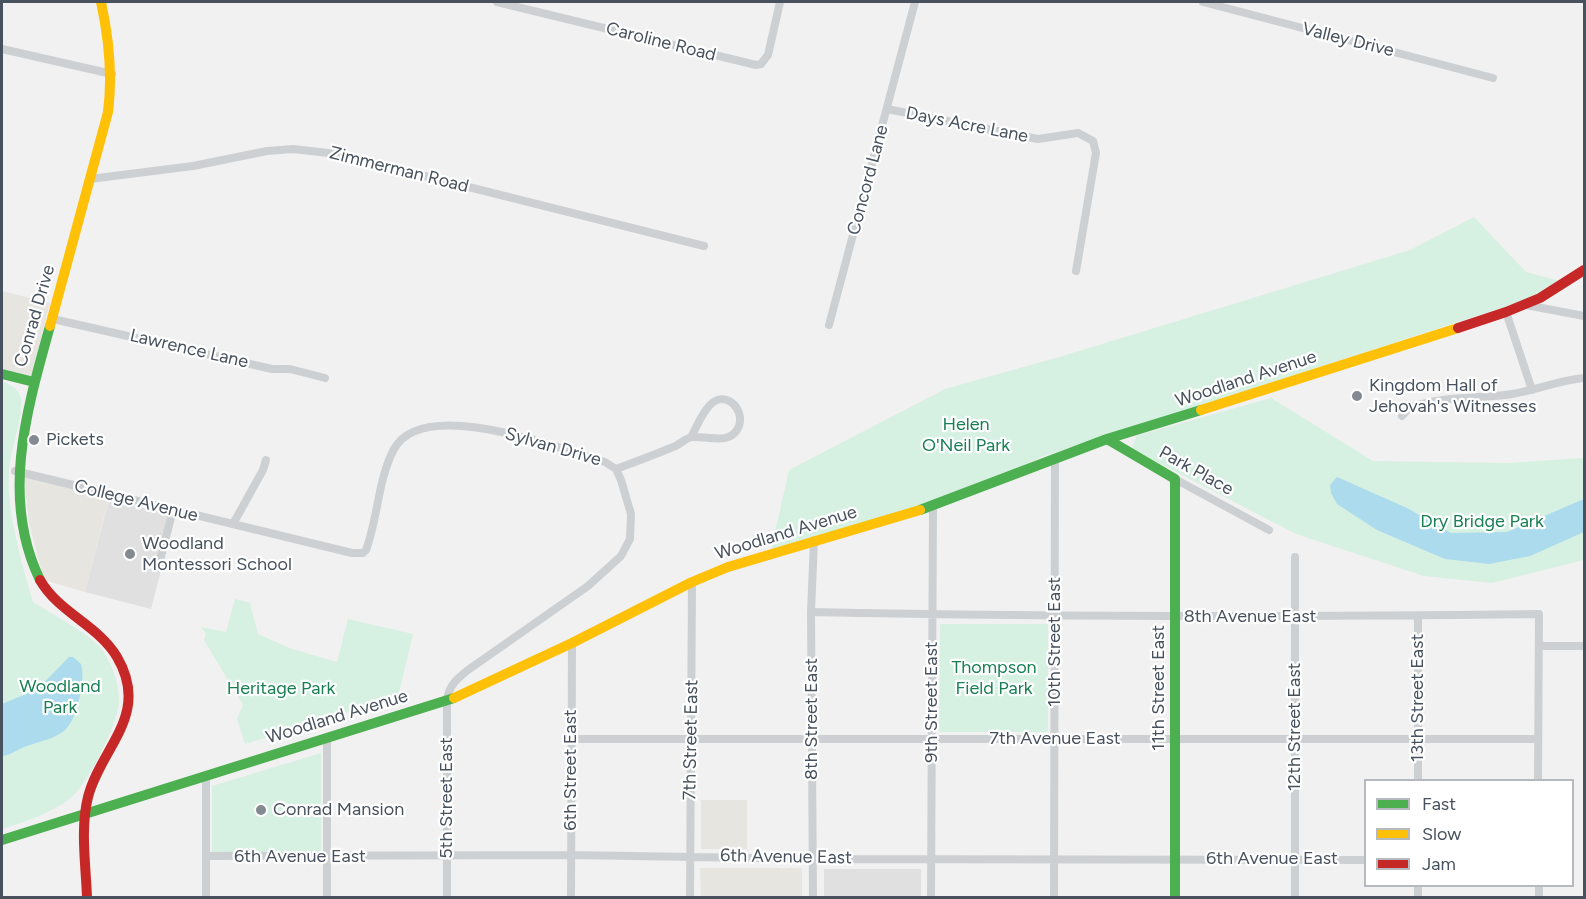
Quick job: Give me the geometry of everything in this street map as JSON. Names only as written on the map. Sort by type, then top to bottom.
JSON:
[{"type":"street","name":"Conrad Drive","points":[[87,897],[86,812],[92,785],[123,725],[127,712],[127,689],[117,657],[106,642],[93,629],[59,606],[35,574],[18,511],[15,471],[20,438],[34,382],[108,112],[112,74],[111,53],[101,2]]},
{"type":"street","name":"Caroline Road","points":[[498,2],[756,65],[761,64],[768,55],[780,2]]},
{"type":"street","name":"Concord Lane","points":[[830,325],[915,2]]},
{"type":"street","name":"Valley Drive","points":[[1203,2],[1493,78]]},
{"type":"street","points":[[2,49],[112,74]]},
{"type":"street","name":"Days Acre Lane","points":[[886,109],[1038,139],[1078,133],[1093,141],[1096,153],[1076,271]]},
{"type":"street","name":"Zimmerman Road","points":[[90,179],[182,168],[267,151],[315,150],[704,246]]},
{"type":"street","name":"Woodland Avenue","points":[[2,840],[466,693],[572,643],[692,582],[728,567],[933,506],[1107,439],[1506,312],[1553,291],[1584,270]]},
{"type":"street","points":[[1526,305],[1584,316]]},
{"type":"street","points":[[1506,312],[1532,390]]},
{"type":"street","name":"Lawrence Lane","points":[[53,319],[261,366],[290,369],[325,378]]},
{"type":"street","points":[[2,374],[34,382]]},
{"type":"street","points":[[1402,416],[1413,407],[1532,390],[1584,378]]},
{"type":"street","points":[[616,469],[676,446],[691,437],[701,417],[716,400],[734,403],[741,421],[736,432],[727,438],[713,440],[691,437]]},
{"type":"street","name":"Sylvan Drive","points":[[363,553],[369,542],[393,451],[406,435],[414,430],[435,426],[480,427],[605,462],[616,469],[626,493],[632,523],[630,539],[621,556],[588,586],[453,682],[447,699]]},
{"type":"street","name":"Park Place","points":[[1107,439],[1269,530]]},
{"type":"street","name":"10th Street East","points":[[1054,897],[1055,459]]},
{"type":"street","points":[[233,524],[263,470],[266,460]]},
{"type":"street","name":"College Avenue","points":[[15,471],[352,554],[363,553]]},
{"type":"street","name":"11th Street East","points":[[1175,479],[1175,897]]},
{"type":"street","name":"9th Street East","points":[[931,897],[933,506]]},
{"type":"street","points":[[158,568],[172,510]]},
{"type":"street","name":"8th Street East","points":[[813,897],[811,612],[814,540]]},
{"type":"street","name":"12th Street East","points":[[1295,557],[1295,897]]},
{"type":"street","name":"7th Street East","points":[[690,897],[692,582]]},
{"type":"street","name":"8th Avenue East","points":[[811,612],[1055,617],[1539,614],[1539,646]]},
{"type":"street","name":"13th Street East","points":[[1418,616],[1418,779]]},
{"type":"street","name":"6th Street East","points":[[571,897],[572,643]]},
{"type":"street","points":[[1538,779],[1539,646],[1584,646]]},
{"type":"street","name":"5th Street East","points":[[447,699],[447,897]]},
{"type":"street","points":[[327,738],[327,897]]},
{"type":"street","name":"7th Avenue East","points":[[572,739],[1538,739]]},
{"type":"street","points":[[206,775],[206,897]]},
{"type":"street","name":"6th Avenue East","points":[[206,856],[571,855],[814,859],[1364,860]]},
{"type":"shaded area","points":[[2,291],[50,303],[31,377],[2,370]]},
{"type":"shaded area","points":[[23,469],[111,489],[85,592],[44,580],[29,523]]},
{"type":"shaded area","name":"Woodland Montessori School","points":[[109,499],[175,516],[151,609],[85,592]]},
{"type":"shaded area","points":[[701,800],[747,800],[747,849],[701,849]]},
{"type":"shaded area","points":[[700,868],[802,868],[802,897],[701,897]]},
{"type":"shaded area","points":[[824,869],[921,869],[921,897],[824,897]]},
{"type":"green space","name":"Helen O'Neil Park","points":[[1474,217],[1526,272],[1560,281],[1517,303],[1044,456],[935,501],[771,550],[789,470],[945,389],[1066,355],[1410,250]]},
{"type":"green space","name":"Woodland Park","points":[[2,381],[16,389],[21,398],[21,413],[9,471],[10,503],[16,537],[33,602],[82,632],[99,646],[112,669],[119,700],[109,736],[79,790],[64,803],[47,812],[2,829]]},
{"type":"green space","name":"Dry Bridge Park","points":[[1271,398],[1373,461],[1508,463],[1584,458],[1584,560],[1492,583],[1424,576],[1296,534],[1132,449],[1136,436]]},
{"type":"green space","name":"Heritage Park","points":[[235,599],[250,603],[258,634],[292,649],[337,662],[348,619],[413,634],[398,697],[245,744],[237,719],[243,705],[204,640],[206,634],[201,627],[226,632]]},
{"type":"green space","name":"Thompson Field Park","points":[[940,624],[1048,624],[1048,732],[939,732]]},
{"type":"green space","points":[[321,753],[321,853],[212,854],[212,786]]},
{"type":"water","points":[[1337,477],[1407,508],[1451,533],[1507,532],[1584,499],[1584,532],[1530,556],[1489,564],[1445,559],[1377,530],[1337,504],[1331,493],[1330,485]]},
{"type":"water","points":[[69,657],[73,657],[81,664],[82,679],[77,708],[69,725],[57,736],[2,756],[2,704],[38,689]]},
{"type":"traffic: fast","points":[[40,580],[28,549],[21,517],[21,453],[33,389],[50,326]]},
{"type":"traffic: fast","points":[[2,374],[34,382]]},
{"type":"traffic: fast","points":[[920,510],[1107,439],[1201,410]]},
{"type":"traffic: fast","points":[[1107,439],[1175,479],[1175,898]]},
{"type":"traffic: fast","points":[[2,840],[454,698]]},
{"type":"traffic: slow","points":[[50,326],[108,112],[109,57],[101,2]]},
{"type":"traffic: slow","points":[[1201,410],[1458,328]]},
{"type":"traffic: slow","points":[[454,698],[572,643],[692,582],[728,567],[920,510]]},
{"type":"traffic: jam","points":[[1458,328],[1540,298],[1584,270]]},
{"type":"traffic: jam","points":[[40,580],[57,601],[109,646],[117,657],[126,678],[129,696],[120,730],[94,779],[88,797],[84,835],[87,898]]},
{"type":"place","name":"Kingdom Hall of Jehovah's Witnesses","points":[[1357,396]]},
{"type":"place","name":"Pickets","points":[[34,440]]},
{"type":"place","name":"Woodland Montessori School","points":[[130,554]]},
{"type":"place","name":"Conrad Mansion","points":[[261,810]]}]
